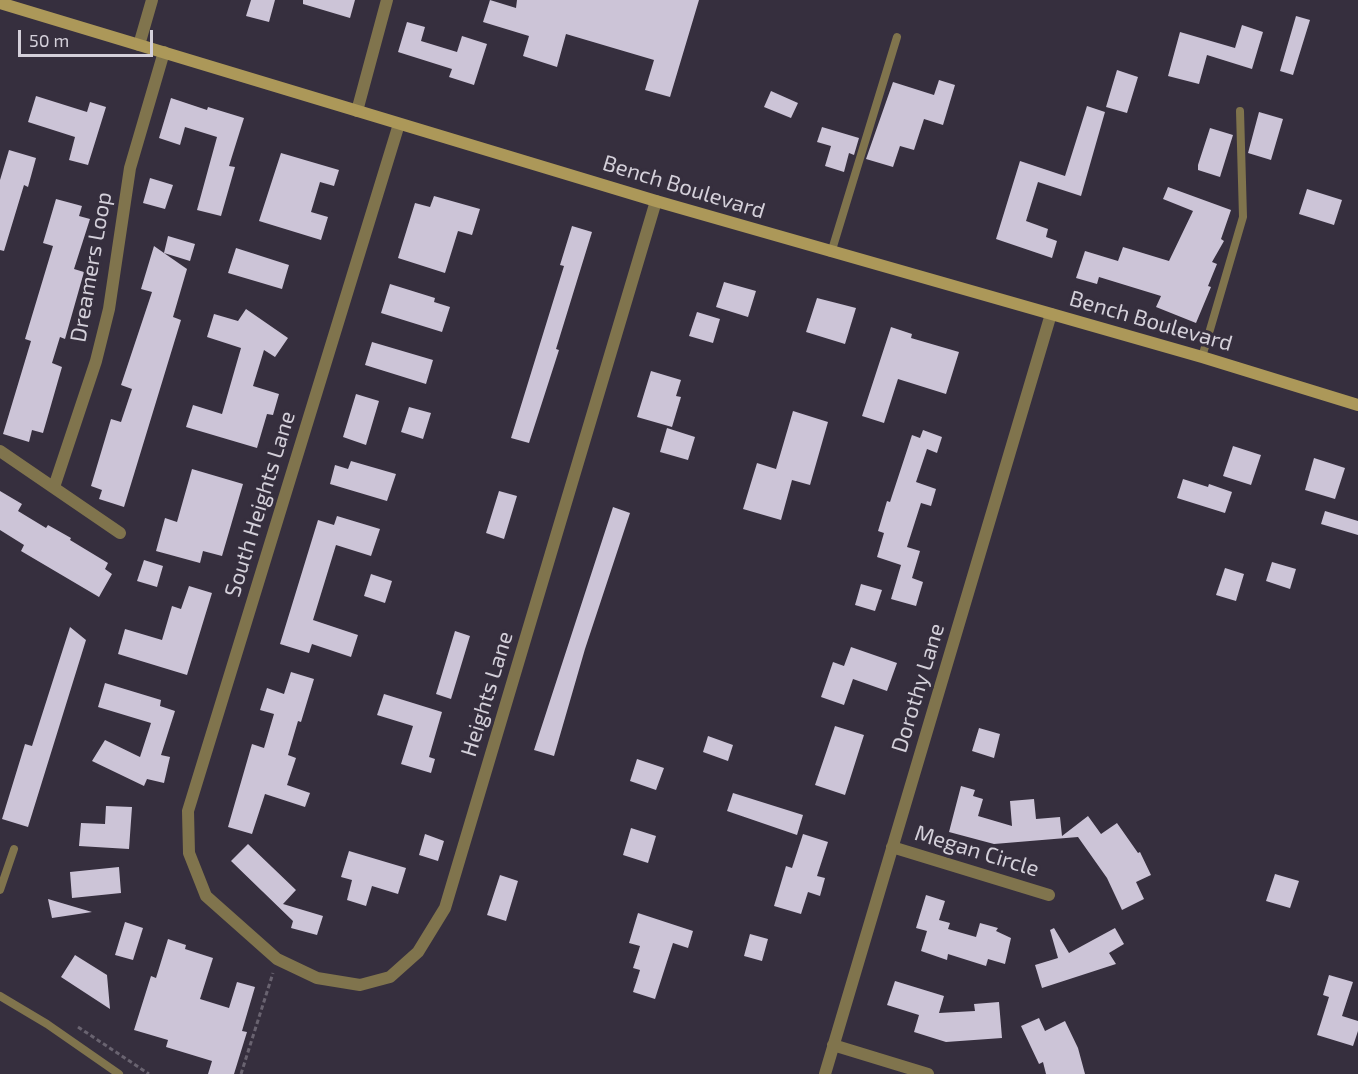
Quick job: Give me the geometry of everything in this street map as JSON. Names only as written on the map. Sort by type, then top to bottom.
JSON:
[{"type":"main road","name":"Bench Boulevard","points":[[0,3],[831,253],[1202,357],[1358,405]]},
{"type":"street","points":[[139,45],[152,0]]},
{"type":"street","points":[[357,111],[387,0]]},
{"type":"street","name":"Dreamers Loop","points":[[54,487],[96,361],[109,309],[130,168],[164,52]]},
{"type":"street","name":"South Heights Lane","points":[[206,896],[189,853],[188,811],[399,124]]},
{"type":"street","name":"Heights Lane","points":[[206,896],[278,959],[317,978],[360,985],[390,977],[418,952],[445,908],[656,201]]},
{"type":"street","name":"Dorothy Lane","points":[[825,1074],[1051,314]]},
{"type":"street","points":[[0,451],[120,533]]},
{"type":"street","name":"Megan Circle","points":[[892,848],[1049,895]]},
{"type":"street","points":[[833,1045],[928,1074]]},
{"type":"lane","points":[[831,253],[897,37]]},
{"type":"lane","points":[[1202,357],[1243,217],[1240,111]]},
{"type":"lane","points":[[0,890],[14,849]]},
{"type":"lane","points":[[0,996],[47,1024],[119,1074]]},
{"type":"path","points":[[241,1074],[278,959]]},
{"type":"building","points":[[251,0],[275,0],[269,22],[246,16]]},
{"type":"building","points":[[303,0],[355,0],[350,18],[303,4]]},
{"type":"building","points":[[490,0],[516,8],[517,0],[699,0],[670,97],[645,90],[654,60],[566,34],[557,67],[523,56],[529,36],[483,22]]},
{"type":"building","points":[[1296,16],[1310,20],[1293,75],[1280,71]]},
{"type":"building","points":[[407,22],[425,27],[421,41],[457,52],[462,36],[487,44],[474,85],[449,77],[452,69],[398,52]]},
{"type":"building","points":[[1242,25],[1263,32],[1252,69],[1207,55],[1199,84],[1168,76],[1180,32],[1235,48]]},
{"type":"building","points":[[1117,70],[1138,77],[1127,113],[1106,107]]},
{"type":"building","points":[[939,80],[955,85],[943,125],[924,119],[914,150],[900,146],[893,167],[866,159],[893,82],[934,95]]},
{"type":"building","points":[[771,91],[798,103],[791,118],[764,107]]},
{"type":"building","points":[[36,96],[87,112],[90,102],[106,107],[88,165],[69,160],[75,137],[28,122]]},
{"type":"building","points":[[171,98],[207,110],[208,107],[244,118],[229,166],[235,167],[221,216],[197,210],[217,137],[185,127],[180,145],[159,138]]},
{"type":"building","points":[[1087,106],[1105,112],[1081,196],[1038,182],[1026,221],[1048,229],[1046,237],[1057,241],[1052,258],[996,239],[1020,161],[1065,176]]},
{"type":"building","points":[[1259,112],[1283,119],[1271,160],[1248,153]]},
{"type":"building","points":[[822,127],[859,138],[854,155],[849,153],[844,172],[825,166],[831,146],[817,142]]},
{"type":"building","points":[[1210,128],[1233,135],[1220,177],[1198,170]]},
{"type":"building","points":[[9,150],[36,158],[28,187],[24,185],[4,251],[0,250],[0,180]]},
{"type":"building","points":[[281,153],[339,170],[334,186],[320,182],[311,212],[328,217],[321,240],[259,221]]},
{"type":"building","points":[[150,178],[173,185],[165,209],[143,203]]},
{"type":"building","points":[[1168,187],[1231,210],[1221,239],[1224,241],[1212,262],[1217,264],[1208,286],[1211,287],[1196,323],[1156,307],[1161,296],[1099,277],[1097,284],[1076,278],[1085,251],[1118,261],[1123,247],[1169,261],[1193,211],[1163,199]]},
{"type":"building","points":[[1307,189],[1342,200],[1334,225],[1299,214]]},
{"type":"building","points":[[434,196],[480,209],[472,235],[458,231],[445,273],[398,258],[415,203],[430,207]]},
{"type":"building","points":[[56,199],[82,206],[79,216],[90,219],[74,269],[84,272],[65,339],[60,337],[52,363],[62,367],[43,433],[32,430],[29,442],[3,434],[31,341],[25,339],[53,246],[43,243]]},
{"type":"building","points":[[572,226],[592,232],[556,349],[559,350],[529,443],[511,438],[564,266],[560,265]]},
{"type":"building","points":[[168,236],[195,244],[190,261],[164,253]]},
{"type":"building","points":[[154,246],[187,269],[173,317],[181,320],[124,507],[99,499],[102,490],[91,486],[111,419],[121,422],[132,389],[121,385],[152,292],[141,289]]},
{"type":"building","points":[[236,248],[289,265],[282,289],[228,273]]},
{"type":"building","points":[[724,282],[756,291],[748,317],[716,307]]},
{"type":"building","points":[[390,284],[435,298],[434,302],[450,307],[442,332],[381,313]]},
{"type":"building","points":[[817,298],[856,308],[845,344],[806,332]]},
{"type":"building","points":[[246,309],[288,338],[275,357],[264,350],[253,386],[279,394],[273,415],[267,414],[257,448],[186,427],[193,405],[222,414],[241,348],[207,337],[214,314],[238,321]]},
{"type":"building","points":[[697,312],[720,319],[713,343],[689,336]]},
{"type":"building","points":[[891,327],[912,334],[911,338],[959,352],[946,394],[898,379],[884,423],[862,416]]},
{"type":"building","points":[[372,342],[433,360],[426,384],[365,365]]},
{"type":"building","points":[[651,371],[681,380],[676,396],[681,397],[672,427],[637,417]]},
{"type":"building","points":[[356,394],[379,401],[366,445],[343,437]]},
{"type":"building","points":[[409,407],[431,413],[423,439],[401,432]]},
{"type":"building","points":[[793,411],[828,422],[810,485],[792,480],[781,520],[743,509],[757,463],[776,469]]},
{"type":"building","points":[[667,428],[695,437],[688,460],[660,452]]},
{"type":"building","points":[[923,430],[942,437],[937,453],[927,449],[916,482],[936,489],[931,506],[921,503],[907,547],[920,551],[912,578],[923,582],[916,606],[891,599],[901,565],[877,557],[884,533],[878,531],[912,435],[920,438]]},
{"type":"building","points":[[1233,446],[1261,455],[1251,485],[1223,476]]},
{"type":"building","points":[[1314,458],[1345,468],[1335,499],[1305,490]]},
{"type":"building","points":[[351,461],[396,474],[387,501],[330,484],[335,465],[348,469]]},
{"type":"building","points":[[192,469],[243,484],[222,556],[203,551],[200,563],[156,551],[165,518],[177,522]]},
{"type":"building","points":[[1183,479],[1208,487],[1209,484],[1232,492],[1225,513],[1177,498]]},
{"type":"building","points":[[0,491],[22,504],[18,511],[46,528],[48,525],[71,538],[70,540],[108,563],[105,569],[112,574],[99,597],[21,551],[24,545],[0,530]]},
{"type":"building","points":[[499,491],[517,496],[504,539],[486,533]]},
{"type":"building","points":[[613,507],[630,513],[585,649],[554,756],[534,750]]},
{"type":"building","points":[[1325,511],[1358,521],[1358,535],[1321,524]]},
{"type":"building","points":[[337,516],[380,529],[371,556],[336,545],[313,620],[358,635],[351,657],[312,644],[309,653],[280,644],[318,520],[334,525]]},
{"type":"building","points":[[144,560],[163,566],[157,587],[137,581]]},
{"type":"building","points":[[1272,562],[1296,569],[1290,589],[1266,581]]},
{"type":"building","points":[[1225,568],[1244,574],[1236,601],[1216,595]]},
{"type":"building","points":[[371,574],[392,581],[385,603],[364,596]]},
{"type":"building","points":[[861,584],[882,590],[875,611],[855,605]]},
{"type":"building","points":[[189,586],[212,593],[187,675],[118,654],[125,629],[162,640],[172,606],[181,609]]},
{"type":"building","points":[[70,627],[86,640],[28,827],[2,819],[25,744],[32,746]]},
{"type":"building","points":[[455,631],[470,636],[451,699],[436,694]]},
{"type":"building","points":[[851,647],[897,663],[887,691],[853,679],[844,705],[821,697],[833,662],[844,666]]},
{"type":"building","points":[[291,672],[314,679],[288,755],[296,758],[287,785],[310,793],[305,807],[265,794],[252,834],[228,827],[252,744],[264,748],[274,714],[260,710],[267,688],[284,694]]},
{"type":"building","points":[[105,683],[161,700],[160,706],[175,711],[161,755],[170,757],[164,783],[147,779],[144,786],[92,761],[105,740],[140,757],[151,723],[98,707]]},
{"type":"building","points":[[384,694],[442,712],[429,757],[435,759],[431,773],[401,764],[413,726],[377,715]]},
{"type":"building","points":[[835,726],[864,735],[845,795],[815,785]]},
{"type":"building","points":[[979,728],[1000,734],[994,758],[972,751]]},
{"type":"building","points":[[708,736],[733,745],[728,761],[703,752]]},
{"type":"building","points":[[637,759],[664,768],[656,790],[630,781]]},
{"type":"building","points":[[961,786],[975,790],[973,796],[983,799],[978,816],[1012,826],[1010,801],[1034,799],[1036,819],[1060,817],[1062,836],[1088,816],[1101,834],[1117,823],[1138,853],[1140,852],[1151,875],[1136,882],[1144,899],[1122,910],[1107,878],[1078,837],[994,844],[949,832]]},
{"type":"building","points":[[733,793],[803,815],[797,835],[727,811]]},
{"type":"building","points":[[106,806],[132,807],[129,849],[79,846],[81,823],[105,824]]},
{"type":"building","points":[[631,828],[656,836],[648,863],[623,855]]},
{"type":"building","points":[[425,834],[444,841],[438,861],[419,855]]},
{"type":"building","points":[[803,834],[828,842],[817,876],[825,878],[820,896],[808,892],[801,914],[774,906],[786,866],[792,868]]},
{"type":"building","points":[[248,844],[296,890],[283,904],[323,916],[317,935],[291,928],[293,921],[231,861]]},
{"type":"building","points":[[349,851],[406,868],[398,894],[372,886],[366,906],[347,900],[352,880],[341,877]]},
{"type":"building","points":[[119,867],[121,893],[72,898],[70,872]]},
{"type":"building","points":[[1275,874],[1299,881],[1290,908],[1266,901]]},
{"type":"building","points":[[500,875],[518,881],[506,921],[487,915]]},
{"type":"building","points":[[926,895],[945,901],[939,920],[950,923],[948,929],[976,937],[980,923],[998,928],[996,931],[1011,938],[1005,964],[988,959],[986,966],[948,954],[947,960],[921,951],[927,931],[916,928]]},
{"type":"building","points":[[48,899],[92,912],[52,918]]},
{"type":"building","points":[[638,913],[693,931],[688,948],[673,943],[655,999],[633,992],[640,970],[633,968],[640,946],[629,943]]},
{"type":"building","points":[[125,922],[143,928],[133,960],[115,955]]},
{"type":"building","points":[[1054,928],[1069,953],[1115,928],[1124,944],[1109,953],[1116,964],[1042,988],[1035,965],[1058,958],[1050,930]]},
{"type":"building","points":[[750,934],[768,939],[762,961],[744,956]]},
{"type":"building","points":[[168,939],[186,945],[185,949],[213,958],[200,999],[229,1008],[237,982],[255,987],[242,1031],[247,1032],[234,1074],[208,1074],[212,1061],[166,1047],[168,1040],[134,1030],[151,976],[156,978]]},
{"type":"building","points":[[75,955],[107,975],[110,1009],[61,977]]},
{"type":"building","points":[[1329,975],[1353,982],[1342,1016],[1358,1021],[1358,1031],[1353,1046],[1317,1035],[1329,997],[1323,995]]},
{"type":"building","points":[[895,981],[944,996],[939,1013],[975,1011],[974,1004],[999,1002],[1002,1038],[946,1042],[914,1032],[919,1015],[887,1005]]},
{"type":"building","points":[[1039,1018],[1045,1031],[1065,1021],[1078,1048],[1085,1074],[1046,1074],[1043,1062],[1039,1064],[1021,1026]]}]
